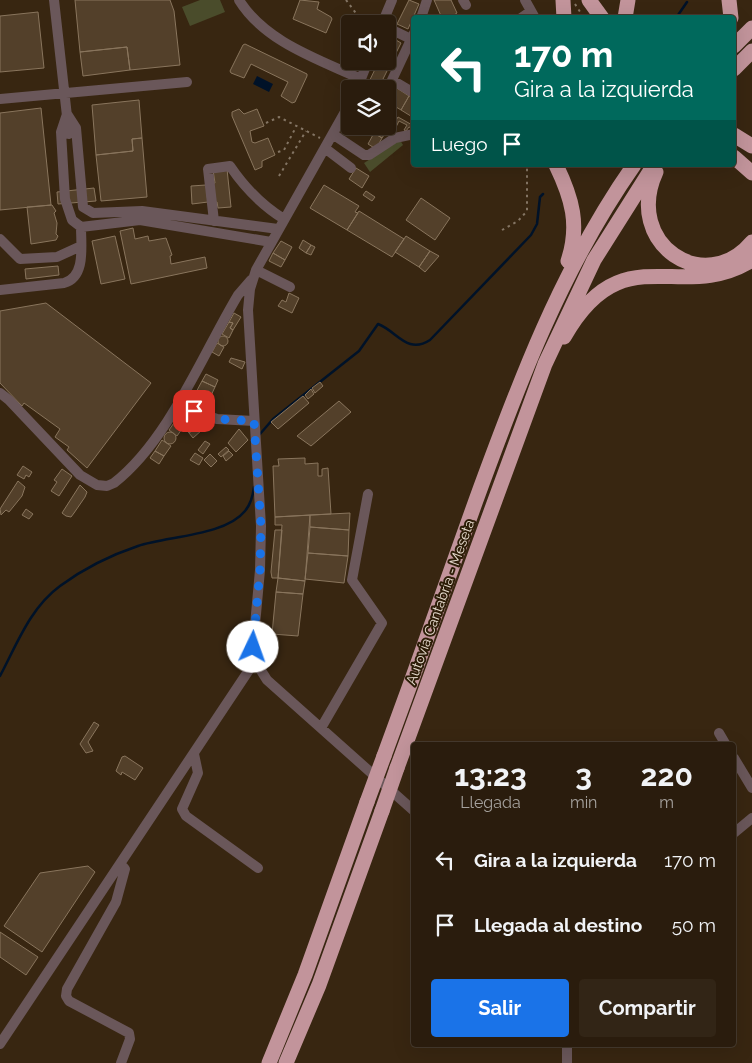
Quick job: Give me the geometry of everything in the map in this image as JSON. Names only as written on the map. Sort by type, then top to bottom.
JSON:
[{"type":"highway","points":[[563,0],[564,15]]},
{"type":"highway","points":[[580,0],[590,15]]},
{"type":"highway","points":[[589,0],[600,15]]},
{"type":"highway","points":[[626,15],[628,0]]},
{"type":"highway","points":[[729,0],[731,15]]},
{"type":"highway","points":[[736,44],[752,28]]},
{"type":"highway","points":[[736,67],[752,50]]},
{"type":"highway","points":[[736,74],[752,61]]},
{"type":"highway","points":[[736,135],[752,142]]},
{"type":"highway","points":[[736,135],[752,146]]},
{"type":"highway","points":[[736,151],[752,160]]},
{"type":"highway","points":[[736,159],[752,173]]},
{"type":"highway","points":[[547,317],[570,257],[575,226],[572,202],[557,167]]},
{"type":"highway","name":"Autovía Cantabria - Meseta","points":[[268,1063],[297,996],[500,435],[547,317],[588,236],[633,167]]},
{"type":"highway","name":"Autovía Cantabria - Meseta","points":[[286,1063],[316,992],[536,385],[563,322],[594,260],[628,202],[653,167]]},
{"type":"highway","points":[[658,167],[649,190],[647,212],[655,235],[670,252],[688,262],[712,265],[733,258],[752,242]]},
{"type":"highway","points":[[536,385],[567,332],[583,310],[608,288],[624,280],[645,275],[714,275],[737,268],[752,260]]},
{"type":"highway","points":[[262,1063],[297,996]]},
{"type":"street","points":[[54,0],[63,92],[70,134]]},
{"type":"street","points":[[239,0],[247,13],[275,37],[352,80]]},
{"type":"street","points":[[386,15],[392,0]]},
{"type":"street","points":[[422,15],[427,0]]},
{"type":"street","points":[[525,0],[533,14]]},
{"type":"street","points":[[396,31],[411,36]]},
{"type":"street","points":[[411,38],[392,80],[411,91]]},
{"type":"street","points":[[0,99],[187,82]]},
{"type":"street","points":[[67,114],[76,128],[83,207],[93,213],[142,211],[278,229]]},
{"type":"street","points":[[67,114],[60,132],[65,199],[72,220],[82,227],[140,220],[271,242]]},
{"type":"street","points":[[0,394],[9,400],[80,475],[97,484],[107,486],[114,483],[152,445],[175,410],[238,295],[251,280],[278,229],[341,121]]},
{"type":"street","points":[[330,142],[364,155],[369,155],[395,138],[411,135]]},
{"type":"street","points":[[330,142],[351,168]]},
{"type":"street","points":[[64,177],[72,155],[80,176]]},
{"type":"street","points":[[214,221],[208,169],[230,166],[246,188],[268,210],[284,219]]},
{"type":"street","points":[[0,290],[71,281],[78,274],[82,227]]},
{"type":"street","points":[[0,239],[20,259],[57,257],[80,246]]},
{"type":"street","points":[[256,270],[290,287]]},
{"type":"street","points":[[251,280],[248,310],[261,526],[260,570],[254,630],[255,661],[267,680],[411,808]]},
{"type":"street","points":[[194,411],[217,419],[254,421]]},
{"type":"street","points":[[322,728],[382,622],[352,580],[368,494]]},
{"type":"street","points":[[0,1044],[255,661]]},
{"type":"street","points":[[719,734],[724,742]]},
{"type":"street","points":[[194,754],[198,773],[182,809],[186,816],[258,868]]},
{"type":"street","points":[[736,761],[752,788]]},
{"type":"street","points":[[736,831],[752,818]]},
{"type":"street","points":[[121,864],[125,869],[116,902],[67,989],[66,996],[69,1001],[129,1033],[130,1039],[121,1063]]},
{"type":"street","points":[[567,1047],[567,1063]]},
{"type":"path","points":[[346,0],[357,15]]},
{"type":"path","points":[[572,0],[582,15]]},
{"type":"path","points":[[266,123],[279,117],[330,142]]},
{"type":"path","points":[[278,152],[284,150],[297,126]]},
{"type":"path","points":[[279,176],[306,131]]},
{"type":"path","points":[[502,230],[518,221],[527,211],[526,167]]},
{"type":"green space","points":[[200,0],[220,0],[225,12],[190,26],[182,7]]},
{"type":"green space","points":[[400,140],[403,145],[370,172],[364,163]]},
{"type":"water","points":[[257,76],[273,84],[269,92],[253,84]]},
{"type":"building","points":[[75,0],[170,0],[174,11],[180,65],[130,70],[127,47],[80,52]]},
{"type":"building","points":[[300,0],[319,2],[317,9],[331,17],[332,19],[326,33],[293,19]]},
{"type":"building","points":[[409,0],[419,4],[414,15],[411,15],[411,22],[408,29],[397,24]]},
{"type":"building","points":[[434,0],[451,0],[457,13],[454,15],[441,15]]},
{"type":"building","points":[[38,12],[44,68],[0,72],[0,16]]},
{"type":"building","points":[[396,40],[401,43],[396,53]]},
{"type":"building","points":[[245,44],[307,74],[295,102],[292,103],[281,96],[288,82],[251,64],[244,78],[231,73],[230,71]]},
{"type":"building","points":[[127,47],[130,70],[83,76],[80,52]]},
{"type":"building","points":[[375,70],[388,70],[383,79],[385,80],[370,80]]},
{"type":"building","points":[[396,88],[409,96],[401,110],[396,107]]},
{"type":"building","points":[[409,96],[411,97],[411,116],[401,110]]},
{"type":"building","points":[[139,100],[142,138],[132,139],[133,151],[96,155],[92,105]]},
{"type":"building","points":[[41,108],[51,205],[0,210],[0,113]]},
{"type":"building","points":[[239,109],[244,114],[257,109],[264,126],[250,131],[252,142],[255,143],[268,138],[275,155],[262,161],[262,167],[255,170],[232,116],[232,112]]},
{"type":"building","points":[[398,117],[411,124],[411,128],[409,127],[406,131],[404,130],[407,125],[399,121],[396,127]]},
{"type":"building","points":[[373,135],[382,138],[376,149],[368,144]]},
{"type":"building","points":[[142,138],[147,197],[101,201],[96,155],[133,151],[132,139]]},
{"type":"building","points":[[356,168],[369,176],[362,188],[349,179]]},
{"type":"building","points":[[227,169],[231,207],[218,208],[217,202],[208,203],[206,184],[215,183],[213,170]]},
{"type":"building","points":[[206,185],[208,202],[192,204],[191,186]]},
{"type":"building","points":[[324,185],[359,206],[355,212],[358,213],[347,230],[310,208]]},
{"type":"building","points":[[94,188],[96,201],[58,204],[57,192]]},
{"type":"building","points":[[366,191],[375,197],[372,201],[363,195]]},
{"type":"building","points":[[421,198],[450,218],[435,240],[406,220]]},
{"type":"building","points":[[52,205],[56,211],[54,213],[57,223],[56,234],[58,236],[56,240],[31,244],[27,207]]},
{"type":"building","points":[[359,211],[404,239],[392,257],[347,230]]},
{"type":"building","points":[[133,228],[135,239],[148,236],[149,241],[166,238],[172,255],[170,256],[171,264],[205,257],[207,268],[131,284],[120,231]]},
{"type":"building","points":[[115,236],[125,279],[101,284],[92,241]]},
{"type":"building","points":[[406,236],[430,251],[419,267],[395,252]]},
{"type":"building","points":[[303,240],[311,245],[306,253],[299,248]]},
{"type":"building","points":[[281,241],[292,247],[285,260],[273,253]]},
{"type":"building","points":[[311,245],[315,247],[311,255],[306,253]]},
{"type":"building","points":[[430,251],[439,256],[425,272],[419,267]]},
{"type":"building","points":[[273,253],[285,260],[281,267],[269,261]]},
{"type":"building","points":[[58,266],[59,275],[26,279],[25,269]]},
{"type":"building","points":[[289,293],[299,298],[292,313],[278,306],[282,300],[286,302]]},
{"type":"building","points":[[46,303],[151,383],[87,468],[67,450],[69,447],[55,437],[60,429],[24,403],[22,406],[0,383],[0,311]]},
{"type":"building","points":[[234,313],[241,317],[233,330],[230,328],[233,323],[229,322]]},
{"type":"building","points":[[229,322],[233,323],[230,328],[233,330],[229,338],[222,334]]},
{"type":"building","points":[[221,336],[225,336],[228,341],[227,345],[221,346],[218,343],[218,339]]},
{"type":"building","points":[[217,343],[224,347],[219,356],[212,352]]},
{"type":"building","points":[[231,358],[245,362],[242,369],[229,362]]},
{"type":"building","points":[[206,374],[218,380],[215,387],[202,381]]},
{"type":"building","points":[[202,381],[215,387],[208,402],[194,396]]},
{"type":"building","points":[[320,382],[323,386],[315,393],[312,388]]},
{"type":"building","points":[[311,389],[314,394],[308,399],[305,395]]},
{"type":"building","points":[[303,396],[309,403],[278,429],[271,422]]},
{"type":"building","points":[[339,401],[351,412],[311,446],[297,436]]},
{"type":"building","points":[[182,409],[193,419],[185,427],[176,418]]},
{"type":"building","points":[[193,419],[199,425],[189,433],[184,428]]},
{"type":"building","points":[[176,420],[184,426],[177,436],[169,430]]},
{"type":"building","points":[[199,425],[202,430],[193,438],[189,433]]},
{"type":"building","points":[[239,429],[248,440],[236,452],[228,443]]},
{"type":"building","points":[[168,432],[172,432],[176,438],[172,444],[168,444],[164,440],[164,436]]},
{"type":"building","points":[[162,440],[171,446],[164,456],[155,451]]},
{"type":"building","points":[[205,441],[210,444],[203,454],[198,450]]},
{"type":"building","points":[[226,447],[229,450],[221,457],[218,454]]},
{"type":"building","points":[[155,451],[164,456],[159,464],[150,458]]},
{"type":"building","points":[[229,451],[233,455],[226,461],[223,456]]},
{"type":"building","points":[[195,453],[203,458],[199,465],[190,460]]},
{"type":"building","points":[[210,454],[217,461],[211,467],[204,460]]},
{"type":"building","points":[[305,458],[305,464],[318,463],[318,476],[322,476],[322,469],[328,468],[331,514],[275,517],[273,466],[279,466],[278,459]]},
{"type":"building","points":[[23,466],[32,472],[29,477],[26,475],[24,479],[17,475]]},
{"type":"building","points":[[62,469],[72,476],[59,496],[51,491],[57,482],[54,480]]},
{"type":"building","points":[[18,481],[25,487],[22,496],[9,512],[6,510],[1,515],[0,509]]},
{"type":"building","points":[[80,485],[87,492],[85,497],[71,517],[66,516],[62,513]]},
{"type":"building","points":[[26,509],[33,514],[29,519],[22,515]]},
{"type":"building","points":[[350,513],[349,530],[310,527],[310,515]]},
{"type":"building","points":[[310,515],[305,581],[278,578],[282,525],[275,525],[275,517]]},
{"type":"building","points":[[310,527],[349,530],[348,556],[308,553]]},
{"type":"building","points":[[275,530],[282,530],[278,578],[272,578],[271,572]]},
{"type":"building","points":[[308,553],[348,556],[344,583],[305,579]]},
{"type":"building","points":[[278,578],[305,581],[303,594],[276,592]]},
{"type":"building","points":[[276,592],[303,594],[298,636],[272,634]]},
{"type":"building","points":[[94,722],[99,725],[88,742],[93,751],[86,753],[80,744]]},
{"type":"building","points":[[125,756],[143,768],[135,780],[122,772],[121,775],[116,771],[122,757]]},
{"type":"building","points":[[88,866],[95,872],[42,952],[4,926],[40,873]]},
{"type":"building","points":[[0,932],[38,957],[26,975],[0,957]]},
{"type":"waterway","points":[[678,15],[687,2]]},
{"type":"waterway","points":[[260,434],[273,419],[359,351],[378,324],[408,343],[415,345],[430,340],[531,235],[537,224],[540,197],[543,194]]},
{"type":"waterway","points":[[0,676],[32,616],[40,605],[60,586],[88,568],[138,546],[224,526],[245,511],[249,505],[254,487]]},
{"type":"route","points":[[194,411],[217,419],[254,421],[261,526],[260,570],[253,647]]}]
